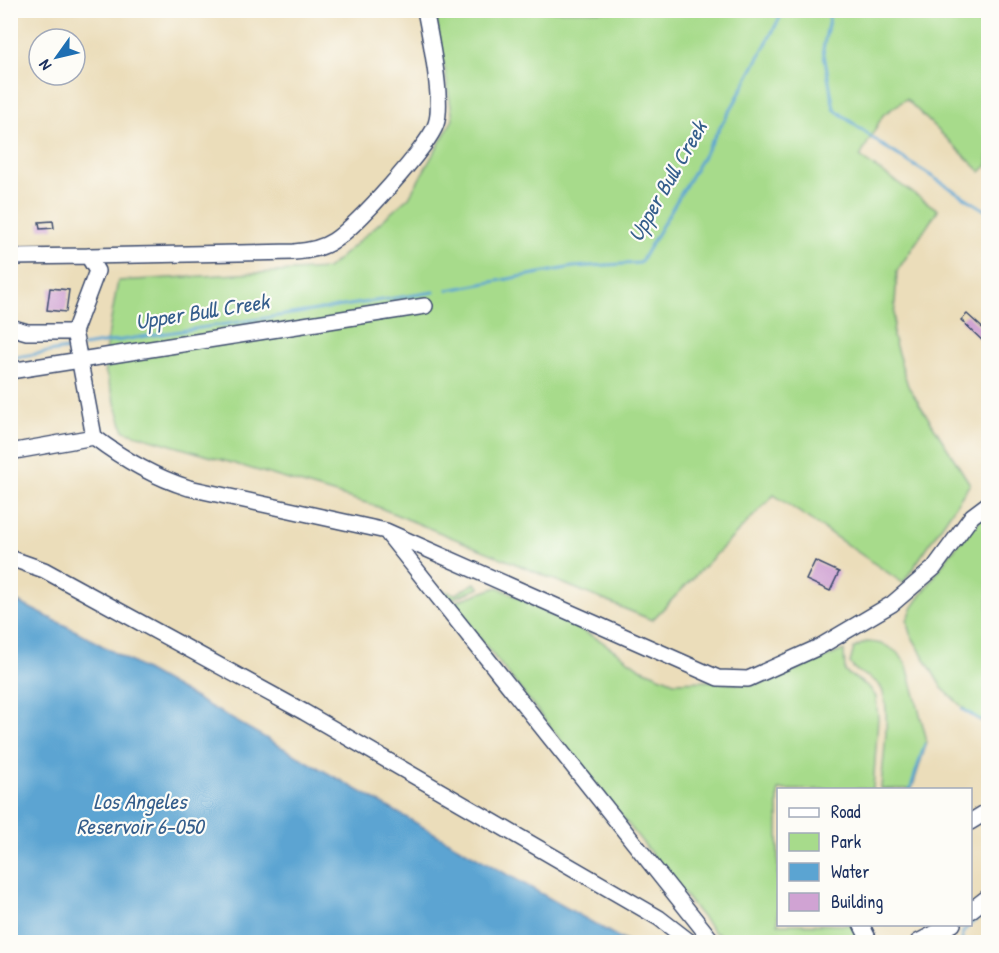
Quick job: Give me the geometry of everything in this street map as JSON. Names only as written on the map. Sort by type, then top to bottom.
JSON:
[{"type":"lane","points":[[10,257],[294,252],[313,250],[334,241],[352,226],[424,146],[437,124],[440,96],[425,10]]},
{"type":"lane","points":[[88,256],[97,271],[77,347],[94,437],[129,462],[170,482],[386,531],[718,678],[748,679],[819,647],[892,604],[934,568],[972,516],[988,504]]},
{"type":"lane","points":[[10,371],[77,347],[425,306]]},
{"type":"lane","points":[[10,327],[77,347]]},
{"type":"lane","points":[[10,452],[94,437]]},
{"type":"lane","points":[[386,531],[713,942]]},
{"type":"lane","points":[[10,558],[44,570],[304,712],[659,918],[690,942]]},
{"type":"lane","points":[[972,821],[988,811]]},
{"type":"lane","points":[[972,909],[988,897]]},
{"type":"lane","points":[[862,926],[870,942]]},
{"type":"lane","points":[[918,942],[949,926]]},
{"type":"green space","points":[[435,11],[988,11],[988,92],[984,97],[988,106],[988,165],[981,172],[906,99],[883,115],[860,157],[938,210],[897,271],[893,337],[908,386],[970,484],[903,583],[774,495],[652,620],[373,505],[124,431],[103,364],[118,281],[327,269],[409,197],[453,119]]},
{"type":"green space","points":[[988,511],[988,727],[971,715],[942,688],[912,637],[907,620],[913,607],[949,555]]},
{"type":"green space","points":[[475,583],[480,588],[451,599],[453,602],[498,587],[598,639],[640,668],[674,682],[709,681],[752,685],[769,681],[844,650],[845,672],[869,687],[876,697],[878,718],[873,788],[777,788],[777,926],[854,926],[859,942],[765,944],[729,938],[714,932],[442,591],[456,594]]},
{"type":"green space","points":[[866,642],[879,643],[895,651],[907,666],[926,737],[926,745],[912,788],[881,788],[886,736],[884,695],[877,682],[857,671],[850,663],[854,648]]},
{"type":"water","name":"Los Angeles Reservoir 6-050","points":[[10,598],[78,632],[627,942],[11,942]]},
{"type":"building","points":[[53,221],[54,228],[40,229],[39,222]]},
{"type":"building","points":[[50,288],[69,290],[66,312],[47,310]]},
{"type":"building","points":[[967,314],[988,333],[988,346],[961,320]]},
{"type":"building","points":[[815,561],[839,572],[830,591],[806,580]]},
{"type":"waterway","name":"Upper Bull Creek","points":[[448,290],[573,267],[640,263],[735,102],[784,10]]},
{"type":"waterway","points":[[831,10],[823,49],[834,109],[882,145],[988,212]]},
{"type":"waterway","name":"Upper Bull Creek","points":[[83,346],[434,292]]},
{"type":"waterway","name":"Upper Bull Creek","points":[[10,358],[74,348]]},
{"type":"waterway","points":[[962,709],[988,725]]},
{"type":"waterway","points":[[911,788],[925,744]]},
{"type":"waterway","points":[[972,922],[988,910]]},
{"type":"waterway","points":[[962,942],[963,932],[968,926]]}]
